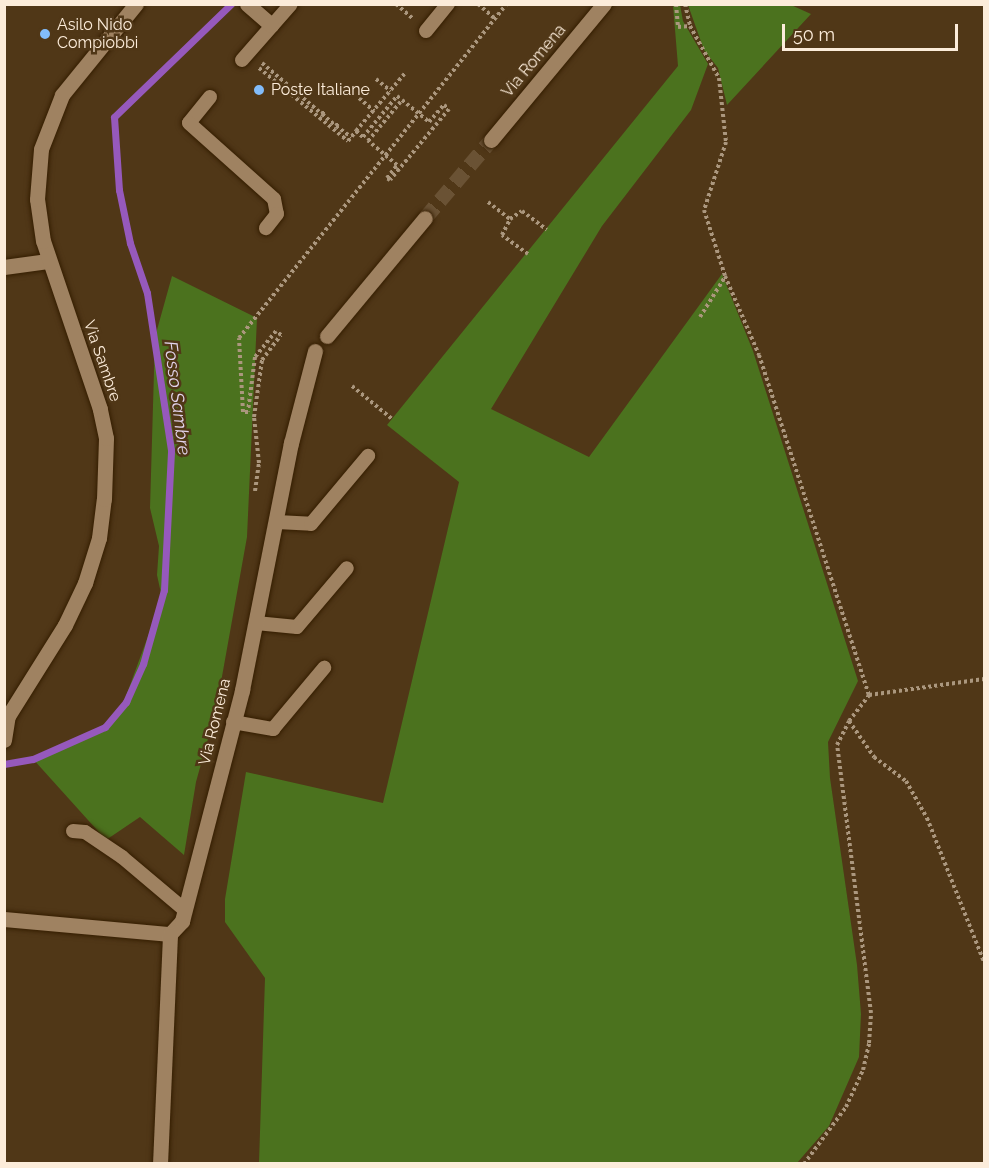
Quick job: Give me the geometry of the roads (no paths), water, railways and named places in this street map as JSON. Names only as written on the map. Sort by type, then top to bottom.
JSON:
[{"type":"street","name":"Via Sambre","points":[[4,740],[8,716],[65,625],[85,583],[99,538],[104,499],[106,438],[100,409],[48,261],[38,199],[41,150],[62,95],[136,4]]},
{"type":"street","points":[[247,4],[271,25]]},
{"type":"street","name":"Via Romena","points":[[491,140],[604,4]]},
{"type":"street","points":[[327,336],[425,218]]},
{"type":"street","points":[[4,267],[48,261]]},
{"type":"street","name":"Via Romena","points":[[170,934],[182,921],[233,722],[277,522],[291,443],[315,351]]},
{"type":"street","points":[[4,918],[170,934],[160,1164]]},
{"type":"lane","points":[[242,60],[291,4]]},
{"type":"lane","points":[[423,28],[447,5]]},
{"type":"lane","points":[[210,97],[189,123],[274,199],[277,214],[266,228]]},
{"type":"lane","points":[[277,522],[311,524],[368,456]]},
{"type":"lane","points":[[256,623],[297,627],[347,568]]},
{"type":"lane","points":[[233,722],[273,729],[324,668]]},
{"type":"lane","points":[[74,831],[85,832],[122,857],[185,910]]},
{"type":"waterway","name":"Fosso Sambre","points":[[4,764],[33,759],[105,727],[126,702],[143,664],[164,590],[171,450],[147,293],[130,243],[119,190],[114,117],[231,4]]},
{"type":"tunnel","points":[[425,218],[491,140]]},
{"type":"place","name":"Asilo Nido Compiobbi","points":[[45,34]]},
{"type":"place","name":"Poste Italiane","points":[[259,90]]}]
